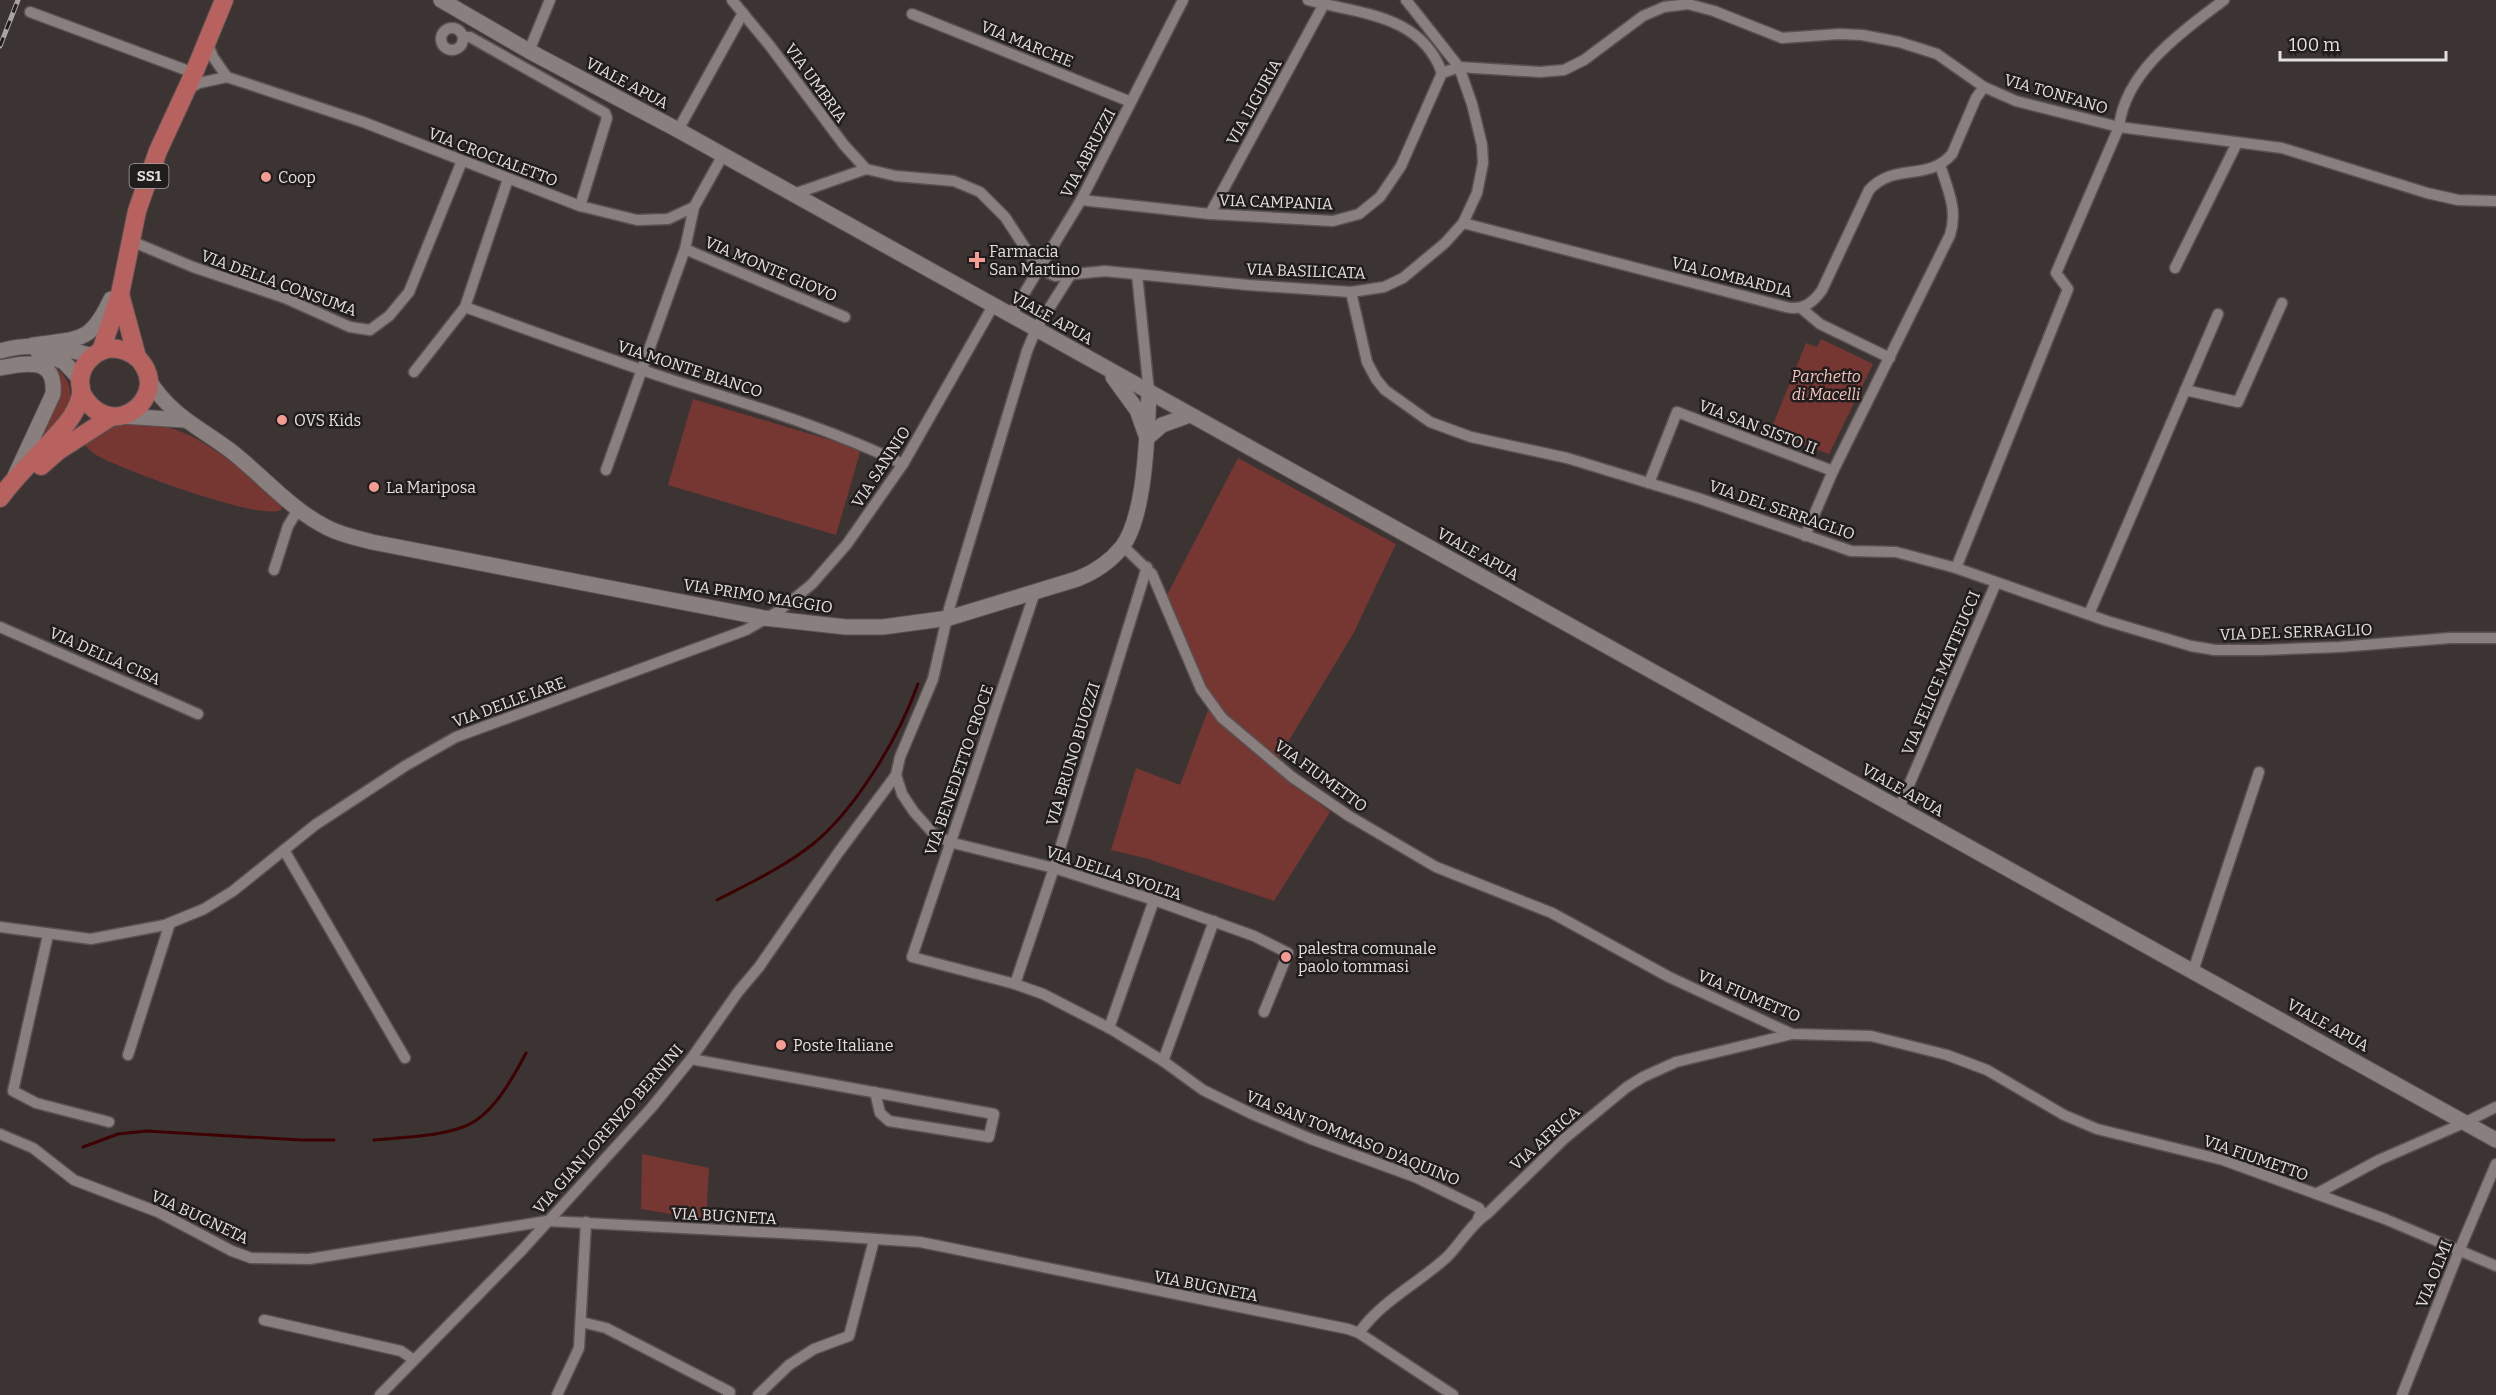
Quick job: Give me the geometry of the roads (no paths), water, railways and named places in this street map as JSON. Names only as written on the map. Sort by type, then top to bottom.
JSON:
[{"type":"main road","name":"SS1","points":[[97,353],[120,294],[137,211],[158,151],[224,0]]},
{"type":"main road","points":[[120,294],[137,357]]},
{"type":"main road","points":[[113,348],[126,350],[137,357],[145,367],[148,379],[146,396],[136,409],[116,416],[58,451],[0,499],[15,476],[76,411],[84,366],[97,353],[113,348]]},
{"type":"main road","points":[[81,386],[93,408],[116,416]]},
{"type":"street","name":"VIALE APUA","points":[[441,0],[529,51],[794,194],[2496,1140]]},
{"type":"street","points":[[529,51],[550,0]]},
{"type":"street","name":"VIA UMBRIA","points":[[732,0],[770,46],[843,145],[867,169]]},
{"type":"street","name":"VIA ABRUZZI","points":[[1011,315],[1081,200],[1183,0]]},
{"type":"street","points":[[1308,0],[1376,15],[1405,27],[1435,57],[1442,73],[1459,67]]},
{"type":"street","name":"VIA BASILICATA","points":[[1039,268],[1055,276],[1069,277],[1105,271],[1351,292],[1384,287],[1398,281],[1445,243],[1463,223],[1479,184],[1482,145],[1472,104],[1459,67],[1407,0]]},
{"type":"street","points":[[1956,568],[2068,289],[2055,273],[2119,127],[2120,116],[2144,72],[2166,45],[2224,0]]},
{"type":"street","name":"VIA LIGURIA","points":[[1210,214],[1324,4]]},
{"type":"street","name":"VIA TONFANO","points":[[1459,67],[1540,72],[1564,70],[1584,60],[1643,16],[1664,6],[1688,4],[1714,11],[1782,38],[1839,34],[1862,35],[1899,42],[1937,54],[1984,87],[2016,101],[2119,127],[2282,148],[2427,193],[2458,200],[2496,201]]},
{"type":"street","points":[[30,12],[194,73]]},
{"type":"street","points":[[678,130],[743,13]]},
{"type":"street","name":"VIA MARCHE","points":[[912,14],[1131,102]]},
{"type":"street","points":[[1405,27],[1417,14]]},
{"type":"street","points":[[464,38],[470,37],[605,113],[607,118],[580,206]]},
{"type":"street","points":[[185,91],[199,83],[227,77],[213,57],[207,42]]},
{"type":"street","name":"VIA CAMPANIA","points":[[1081,200],[1210,214],[1333,221],[1359,214],[1380,197],[1401,166],[1442,73]]},
{"type":"street","name":"VIA CROCIALETTO","points":[[227,77],[363,122],[580,206],[637,220],[668,219],[694,207]]},
{"type":"street","points":[[1804,536],[1833,471],[1950,236],[1954,209],[1940,165],[1952,154],[1976,98],[1984,87]]},
{"type":"street","points":[[2175,268],[2237,143]]},
{"type":"street","points":[[606,470],[685,249],[694,207],[723,155]]},
{"type":"street","name":"VIA DELLA CONSUMA","points":[[131,241],[193,267],[285,298],[350,327],[370,330],[389,316],[409,292],[462,161]]},
{"type":"street","name":"VIA LOMBARDIA","points":[[1463,223],[1786,307],[1801,308],[1816,298],[1822,290],[1861,205],[1875,183],[1890,174],[1933,169],[1940,165]]},
{"type":"street","points":[[794,194],[867,169],[896,176],[954,181],[980,192],[1005,217],[1039,268]]},
{"type":"street","points":[[414,372],[465,307],[508,179]]},
{"type":"street","name":"VIA MONTE GIOVO","points":[[685,249],[845,317]]},
{"type":"street","points":[[0,351],[89,334],[101,320],[127,266]]},
{"type":"street","points":[[1137,274],[1149,393]]},
{"type":"street","points":[[1036,329],[1069,277]]},
{"type":"street","name":"VIA DEL SERRAGLIO","points":[[1351,292],[1356,320],[1372,372],[1385,390],[1414,412],[1444,428],[1471,437],[1567,458],[1851,551],[1896,552],[1956,568],[2191,646],[2214,650],[2339,647],[2450,638],[2496,638]]},
{"type":"street","points":[[2185,390],[2238,402],[2282,303]]},
{"type":"street","name":"VIA SANNIO","points":[[764,618],[784,607],[827,569],[847,544],[903,464],[993,306]]},
{"type":"street","name":"VIA MONTE BIANCO","points":[[465,307],[640,370],[817,427],[903,464]]},
{"type":"street","points":[[1801,308],[1820,324],[1890,358]]},
{"type":"street","points":[[2089,614],[2218,315]]},
{"type":"street","name":"VIA GIAN LORENZO BERNINI","points":[[380,1395],[619,1144],[691,1059],[896,775],[900,757],[933,679],[1023,362],[1036,329]]},
{"type":"street","points":[[33,345],[97,353]]},
{"type":"street","points":[[0,359],[41,352],[64,362],[81,386]]},
{"type":"street","points":[[0,368],[27,363],[41,365],[47,370],[53,386],[53,394],[15,476]]},
{"type":"street","points":[[1105,368],[1137,410],[1147,438],[1162,425],[1190,415]]},
{"type":"street","name":"VIA PRIMO MAGGIO","points":[[148,379],[159,396],[184,420],[230,450],[299,508],[329,528],[372,542],[764,618],[855,627],[883,627],[949,618],[1091,573],[1106,563],[1123,546],[1135,518],[1147,438],[1149,393]]},
{"type":"street","name":"VIA SAN SISTO II","points":[[1649,483],[1677,412],[1833,471]]},
{"type":"street","name":"VIA PRIMO MAGGIO","points":[[116,416],[184,420]]},
{"type":"street","points":[[274,570],[288,526],[299,508]]},
{"type":"street","name":"VIA FIUMETTO","points":[[1123,546],[1147,567],[1186,659],[1208,700],[1222,718],[1292,777],[1349,816],[1436,867],[1552,913],[1669,977],[1792,1034],[1871,1036],[1947,1055],[1987,1070],[2064,1115],[2097,1129],[2223,1160],[2385,1219],[2496,1266]]},
{"type":"street","name":"VIA BRUNO BUOZZI","points":[[1015,984],[1054,868],[1147,567]]},
{"type":"street","name":"VIA FELICE MATTEUCCI","points":[[1899,808],[1996,583]]},
{"type":"street","name":"VIA BENEDETTO CROCE","points":[[912,957],[1035,592]]},
{"type":"street","name":"VIA DELLE IARE","points":[[0,927],[91,939],[130,933],[170,923],[204,909],[233,891],[315,825],[405,766],[456,737],[746,630],[764,618]]},
{"type":"street","name":"VIA DELLA CISA","points":[[0,627],[198,714]]},
{"type":"street","points":[[2193,971],[2259,772]]},
{"type":"street","name":"VIA DELLA SVOLTA","points":[[896,775],[902,794],[914,812],[932,832],[949,842],[1054,868],[1154,900],[1254,936],[1288,953],[1264,1012]]},
{"type":"street","points":[[284,850],[405,1058]]},
{"type":"street","points":[[1109,1028],[1154,900]]},
{"type":"street","points":[[1163,1061],[1214,921]]},
{"type":"street","points":[[128,1055],[170,923]]},
{"type":"street","points":[[48,935],[14,1091],[36,1103],[109,1122]]},
{"type":"street","name":"VIA SAN TOMMASO D'AQUINO","points":[[912,957],[1015,984],[1043,994],[1109,1028],[1163,1061],[1203,1090],[1252,1114],[1311,1139],[1415,1177],[1474,1205],[1481,1212],[1478,1220]]},
{"type":"street","name":"VIA AFRICA","points":[[1359,1333],[1370,1318],[1449,1255],[1478,1220],[1564,1139],[1627,1087],[1676,1062],[1792,1034]]},
{"type":"street","points":[[691,1059],[875,1092],[994,1114],[989,1137],[889,1121],[880,1113],[875,1092]]},
{"type":"street","points":[[2316,1194],[2379,1160],[2496,1107]]},
{"type":"street","name":"VIA BUGNETA","points":[[0,1134],[33,1148],[74,1180],[158,1212],[232,1251],[251,1258],[309,1260],[547,1221],[920,1242],[1359,1333],[1453,1395]]},
{"type":"street","name":"VIA OLMI","points":[[2402,1395],[2496,1164]]},
{"type":"street","points":[[557,1395],[579,1348],[586,1222]]},
{"type":"street","points":[[758,1395],[789,1365],[814,1349],[849,1336],[874,1240]]},
{"type":"street","points":[[264,1320],[401,1351],[414,1360]]},
{"type":"street","points":[[581,1322],[606,1328],[730,1392],[728,1395]]},
{"type":"waterway","points":[[717,900],[790,860],[813,844],[845,812],[888,749],[918,684]]},
{"type":"waterway","points":[[374,1140],[442,1133],[474,1122],[500,1096],[526,1053]]},
{"type":"waterway","points":[[83,1147],[118,1134],[146,1131],[334,1140]]},
{"type":"railway","points":[[0,46],[18,0]]},
{"type":"place","name":"Coop","points":[[266,177]]},
{"type":"place","name":"Farmacia San Martino","points":[[977,260]]},
{"type":"place","name":"OVS Kids","points":[[282,420]]},
{"type":"place","name":"La Mariposa","points":[[374,487]]},
{"type":"place","name":"palestra comunale paolo tommasi","points":[[1286,957]]},
{"type":"place","name":"Poste Italiane","points":[[781,1045]]},
{"type":"park label","name":"Parchetto di Macelli","points":[[1826,385]]}]
